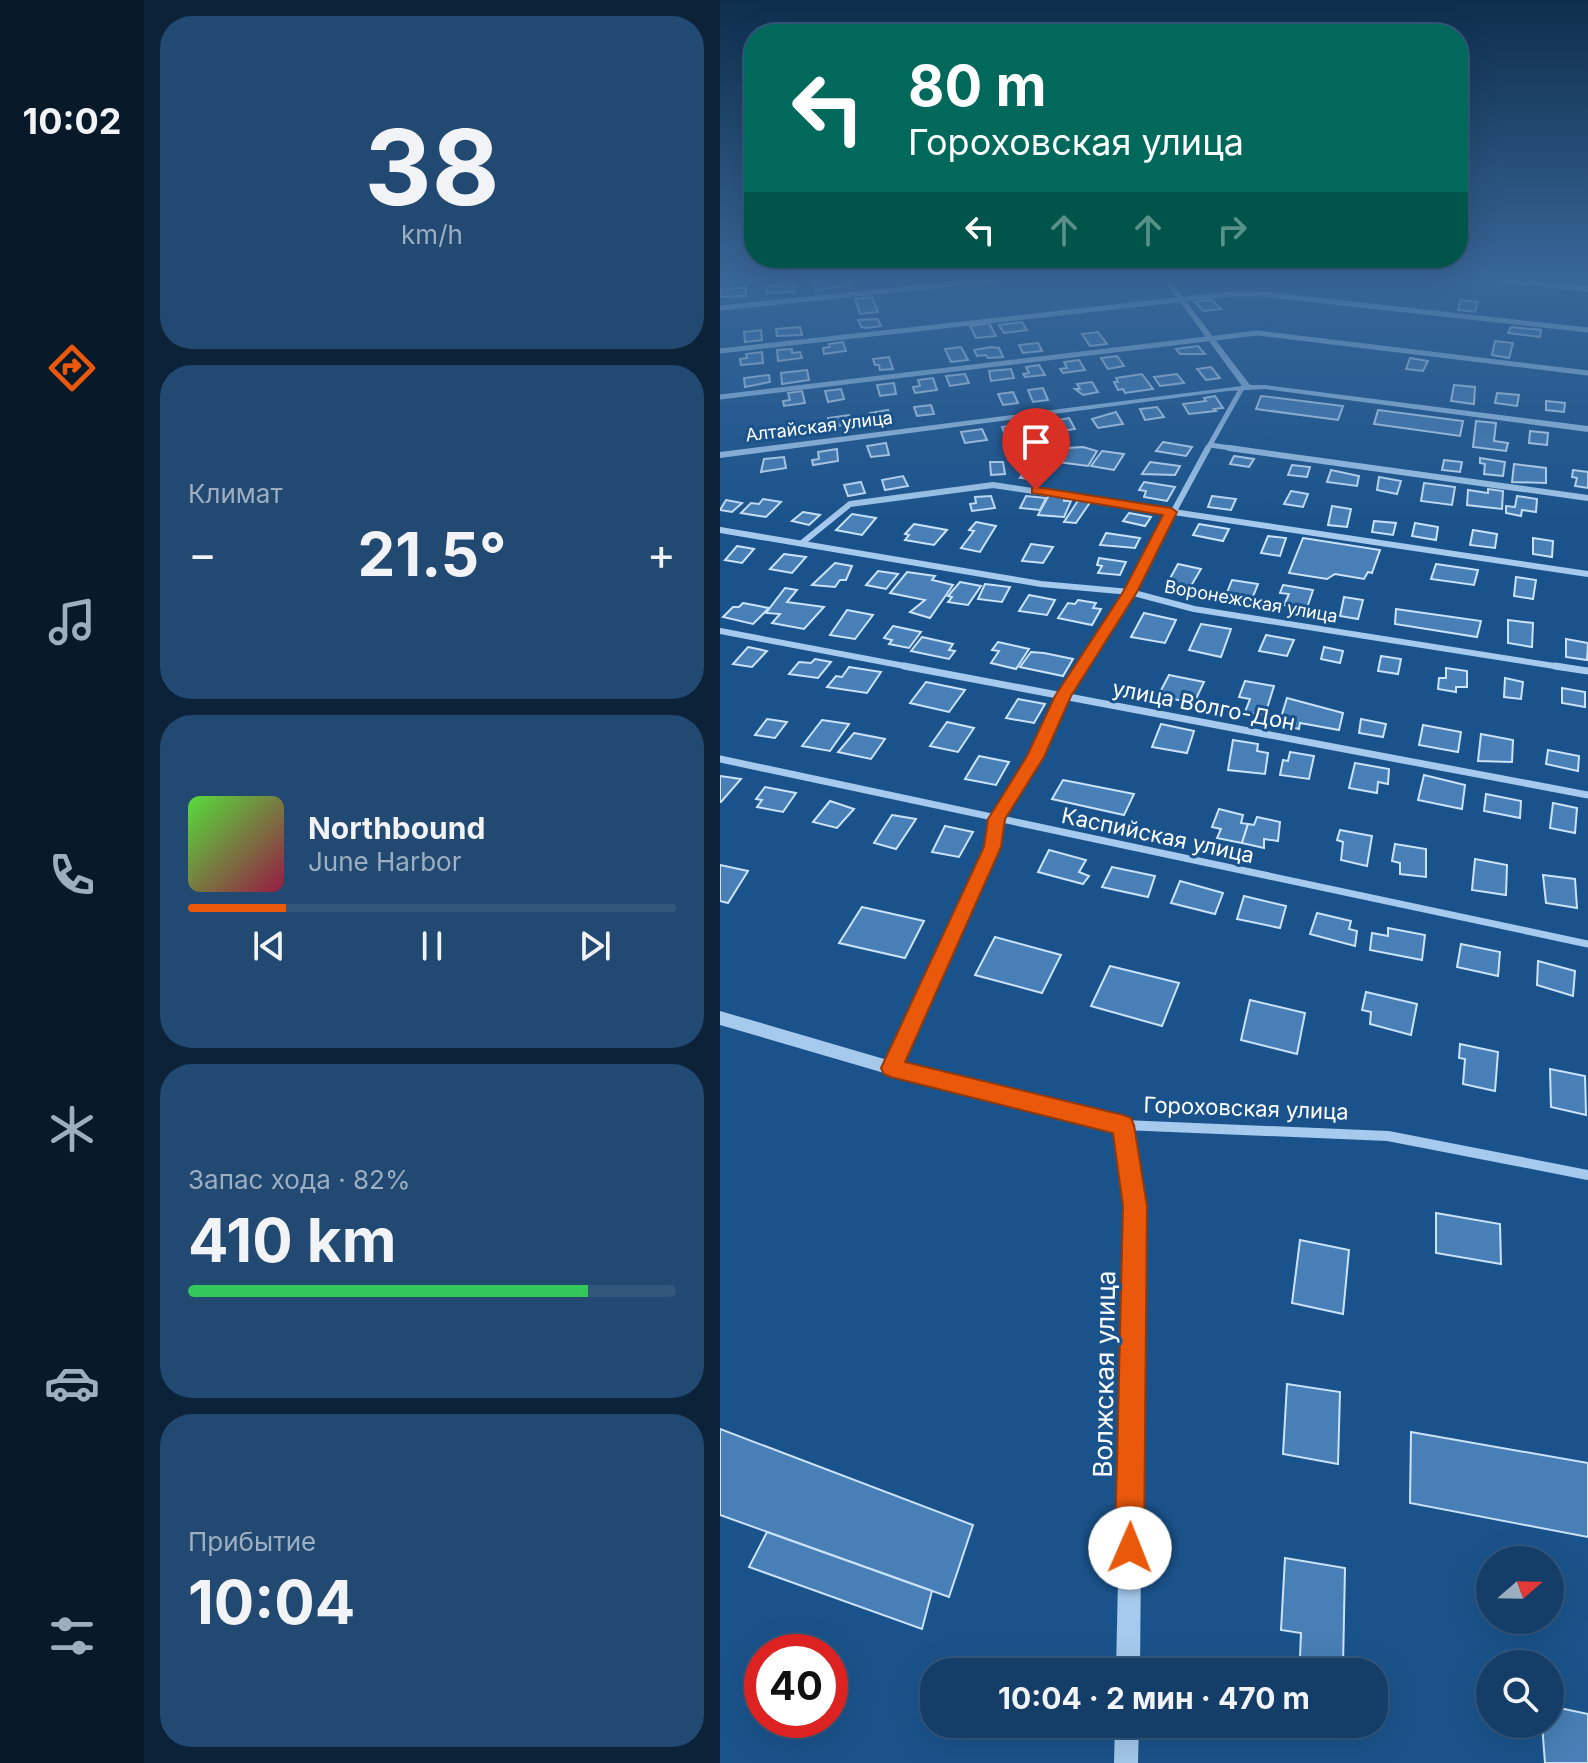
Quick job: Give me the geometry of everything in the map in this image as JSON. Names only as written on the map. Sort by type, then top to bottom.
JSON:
[{"type":"street","points":[[720,397],[1017,361]]},
{"type":"street","points":[[891,1068],[992,847],[996,819],[1035,757],[1063,696],[1130,592],[1171,512],[1245,388],[1226,361]]},
{"type":"street","points":[[1493,361],[1588,373]]},
{"type":"street","name":"Алтайская улица","points":[[720,455],[1245,388],[1370,400],[1588,429]]},
{"type":"street","points":[[1210,445],[1588,498]]},
{"type":"street","points":[[802,543],[850,504],[993,485],[1588,574]]},
{"type":"street","name":"Воронежская улица","points":[[720,530],[1041,584],[1130,592],[1194,609],[1588,671]]},
{"type":"street","name":"улица Волго-Дон","points":[[720,631],[1588,795]]},
{"type":"street","name":"Каспийская улица","points":[[720,759],[1588,944]]},
{"type":"street","name":"Гороховская улица","points":[[720,1018],[891,1068],[1123,1125],[1388,1136],[1588,1175]]},
{"type":"street","name":"Волжская улица","points":[[1123,1125],[1135,1206],[1128,1658]]},
{"type":"street","points":[[1126,1763],[1127,1738]]},
{"type":"building","points":[[740,361],[763,361],[763,363],[741,365]]},
{"type":"building","points":[[874,361],[890,361],[893,369],[880,370],[879,365]]},
{"type":"building","points":[[1080,361],[1085,370],[1063,373],[1060,369],[1067,368],[1064,362]]},
{"type":"building","points":[[1103,361],[1121,361],[1124,366],[1108,369]]},
{"type":"building","points":[[1409,361],[1428,361],[1423,371],[1406,369]]},
{"type":"building","points":[[1039,365],[1045,375],[1025,377],[1023,374],[1029,373],[1026,367]]},
{"type":"building","points":[[1211,367],[1220,378],[1206,380],[1197,369]]},
{"type":"building","points":[[1011,369],[1014,378],[991,381],[989,371]]},
{"type":"building","points":[[807,370],[809,380],[782,384],[781,373]]},
{"type":"building","points":[[965,374],[969,383],[950,386],[946,376]]},
{"type":"building","points":[[1142,374],[1153,389],[1125,393],[1123,389],[1118,390],[1114,382],[1118,382],[1116,378]]},
{"type":"building","points":[[1177,374],[1184,383],[1160,386],[1154,377]]},
{"type":"building","points":[[769,375],[770,382],[745,387],[744,378]]},
{"type":"building","points":[[933,378],[937,390],[915,393],[913,387],[920,386],[918,380]]},
{"type":"building","points":[[1092,382],[1098,392],[1083,395],[1075,389],[1080,389],[1077,384]]},
{"type":"building","points":[[894,383],[896,394],[880,396],[877,385]]},
{"type":"building","points":[[1454,385],[1475,387],[1474,404],[1451,401]]},
{"type":"building","points":[[1043,388],[1048,400],[1033,402],[1028,390]]},
{"type":"building","points":[[841,389],[844,399],[828,402],[825,391]]},
{"type":"building","points":[[802,391],[805,403],[784,406],[783,401],[790,400],[788,393]]},
{"type":"building","points":[[1013,392],[1018,403],[1003,405],[998,394]]},
{"type":"building","points":[[1497,393],[1519,395],[1517,406],[1495,403]]},
{"type":"building","points":[[1215,396],[1223,408],[1214,409],[1216,411],[1189,414],[1183,404],[1206,401],[1204,398]]},
{"type":"building","points":[[1261,396],[1343,406],[1338,420],[1256,409]]},
{"type":"building","points":[[1546,401],[1565,403],[1564,412],[1546,410]]},
{"type":"building","points":[[931,405],[934,414],[917,416],[914,407]]},
{"type":"building","points":[[1157,407],[1164,417],[1145,420],[1140,409]]},
{"type":"building","points":[[888,410],[891,419],[873,422],[870,413]]},
{"type":"building","points":[[1378,410],[1463,421],[1460,436],[1374,424]]},
{"type":"building","points":[[1116,412],[1123,424],[1098,428],[1092,419]]},
{"type":"building","points":[[849,415],[851,424],[830,427],[828,418]]},
{"type":"building","points":[[1069,418],[1075,429],[1049,433],[1045,426],[1055,425],[1053,421]]},
{"type":"building","points":[[1476,421],[1496,423],[1494,441],[1508,443],[1506,451],[1473,447]]},
{"type":"building","points":[[1024,424],[1031,436],[1023,438],[1025,441],[1009,444],[1002,427]]},
{"type":"building","points":[[982,429],[987,440],[965,443],[961,432]]},
{"type":"building","points":[[1530,431],[1548,433],[1547,445],[1529,443]]},
{"type":"building","points":[[1163,442],[1192,447],[1186,456],[1156,451]]},
{"type":"building","points":[[886,443],[889,455],[871,457],[867,446]]},
{"type":"building","points":[[1083,447],[1097,451],[1088,466],[1058,462],[1067,448]]},
{"type":"building","points":[[837,449],[838,461],[813,465],[812,460],[819,459],[818,452]]},
{"type":"building","points":[[1102,451],[1124,454],[1114,470],[1091,466]]},
{"type":"building","points":[[1234,456],[1254,459],[1249,467],[1230,464]]},
{"type":"building","points":[[784,457],[786,468],[761,472],[764,459]]},
{"type":"building","points":[[1480,458],[1505,462],[1503,476],[1484,474],[1485,464],[1480,463]]},
{"type":"building","points":[[1444,460],[1462,462],[1460,472],[1442,470]]},
{"type":"building","points":[[990,462],[1003,462],[1005,474],[991,475]]},
{"type":"building","points":[[1150,462],[1180,466],[1175,475],[1142,474]]},
{"type":"building","points":[[1514,464],[1546,468],[1546,483],[1512,482]]},
{"type":"building","points":[[1292,465],[1310,467],[1307,477],[1288,475]]},
{"type":"building","points":[[1028,467],[1042,468],[1034,479],[1020,478]]},
{"type":"building","points":[[1331,470],[1359,476],[1357,486],[1327,482]]},
{"type":"building","points":[[1573,470],[1588,472],[1588,488],[1575,486],[1577,478],[1572,477]]},
{"type":"building","points":[[903,476],[908,486],[885,490],[882,480]]},
{"type":"building","points":[[1379,477],[1401,481],[1397,494],[1377,490]]},
{"type":"building","points":[[861,482],[865,493],[848,496],[844,485]]},
{"type":"building","points":[[1144,482],[1175,487],[1167,501],[1144,497],[1146,491],[1139,490]]},
{"type":"building","points":[[1424,483],[1455,487],[1452,505],[1421,501]]},
{"type":"building","points":[[1488,489],[1503,491],[1502,509],[1467,505],[1468,490],[1488,493]]},
{"type":"building","points":[[1291,491],[1308,494],[1303,507],[1284,504]]},
{"type":"building","points":[[1049,495],[1071,501],[1064,517],[1038,515]]},
{"type":"building","points":[[991,496],[995,508],[972,511],[970,504],[976,503],[975,497]]},
{"type":"building","points":[[1026,496],[1046,498],[1040,510],[1020,508]]},
{"type":"building","points":[[1212,496],[1236,499],[1231,510],[1208,507]]},
{"type":"building","points":[[1517,496],[1537,499],[1536,512],[1522,510],[1521,516],[1506,513],[1506,506],[1515,507]]},
{"type":"building","points":[[763,499],[781,502],[766,517],[741,513],[751,503],[759,504]]},
{"type":"building","points":[[1079,499],[1091,501],[1076,523],[1064,522]]},
{"type":"building","points":[[726,500],[742,503],[732,512],[720,510]]},
{"type":"building","points":[[1332,506],[1351,509],[1347,527],[1328,525]]},
{"type":"building","points":[[803,512],[820,515],[809,525],[792,521]]},
{"type":"building","points":[[1129,513],[1151,517],[1145,526],[1123,521]]},
{"type":"building","points":[[852,514],[876,518],[862,535],[836,530]]},
{"type":"building","points":[[1374,521],[1396,523],[1393,535],[1372,532]]},
{"type":"building","points":[[976,522],[996,526],[980,552],[961,548],[974,531],[969,530]]},
{"type":"building","points":[[1415,523],[1438,527],[1436,540],[1412,536]]},
{"type":"building","points":[[914,524],[947,530],[934,545],[905,540],[909,535],[905,534]]},
{"type":"building","points":[[1199,524],[1229,529],[1223,541],[1193,535]]},
{"type":"building","points":[[1473,530],[1497,534],[1495,548],[1470,545]]},
{"type":"building","points":[[1106,533],[1140,538],[1135,548],[1100,545]]},
{"type":"building","points":[[1268,536],[1286,538],[1280,556],[1261,553]]},
{"type":"building","points":[[1303,538],[1380,550],[1372,573],[1368,572],[1364,579],[1335,574],[1327,579],[1289,573]]},
{"type":"building","points":[[1533,538],[1553,541],[1552,557],[1533,554]]},
{"type":"building","points":[[1031,544],[1053,547],[1043,563],[1022,561]]},
{"type":"building","points":[[737,546],[754,549],[742,563],[725,560]]},
{"type":"building","points":[[784,554],[806,557],[792,573],[770,569]]},
{"type":"building","points":[[1099,558],[1126,562],[1120,575],[1098,573],[1102,566],[1097,565]]},
{"type":"building","points":[[835,563],[852,566],[846,580],[840,580],[835,587],[812,585]]},
{"type":"building","points":[[1178,564],[1201,569],[1191,586],[1168,582]]},
{"type":"building","points":[[1436,564],[1478,570],[1474,585],[1431,579]]},
{"type":"building","points":[[878,571],[898,574],[886,589],[866,585]]},
{"type":"building","points":[[907,572],[935,576],[932,580],[953,585],[930,618],[910,612],[925,600],[890,593]]},
{"type":"building","points":[[1516,577],[1536,580],[1533,599],[1514,596]]},
{"type":"building","points":[[1232,580],[1258,584],[1252,599],[1226,595]]},
{"type":"building","points":[[960,582],[981,586],[968,605],[948,602],[952,597],[948,596]]},
{"type":"building","points":[[985,584],[1010,587],[1002,602],[978,599]]},
{"type":"building","points":[[1283,585],[1313,590],[1307,608],[1284,605],[1289,594],[1280,593]]},
{"type":"building","points":[[785,588],[797,590],[787,602],[824,607],[804,629],[772,623],[780,614],[766,613]]},
{"type":"building","points":[[1029,595],[1055,600],[1047,615],[1019,611]]},
{"type":"building","points":[[1344,597],[1363,600],[1358,619],[1340,616]]},
{"type":"building","points":[[1078,600],[1096,603],[1093,608],[1101,609],[1092,625],[1058,618],[1068,603],[1075,604]]},
{"type":"building","points":[[743,603],[769,608],[753,624],[723,617],[733,607]]},
{"type":"building","points":[[1396,609],[1481,621],[1477,637],[1395,624]]},
{"type":"building","points":[[847,610],[873,615],[855,639],[830,635]]},
{"type":"building","points":[[1144,613],[1176,620],[1165,643],[1131,637]]},
{"type":"building","points":[[1508,620],[1533,623],[1532,647],[1508,643]]},
{"type":"building","points":[[1201,624],[1231,629],[1221,657],[1189,650]]},
{"type":"building","points":[[893,626],[921,632],[909,648],[889,644],[892,640],[884,638]]},
{"type":"building","points":[[1266,635],[1294,640],[1287,656],[1259,651]]},
{"type":"building","points":[[922,637],[953,644],[949,650],[955,651],[949,659],[911,651]]},
{"type":"building","points":[[1566,639],[1588,643],[1587,660],[1566,657]]},
{"type":"building","points":[[998,642],[1029,649],[1016,669],[991,663],[999,651],[992,650]]},
{"type":"building","points":[[748,647],[767,651],[752,667],[733,664]]},
{"type":"building","points":[[1324,647],[1343,651],[1340,663],[1321,659]]},
{"type":"building","points":[[1031,652],[1073,659],[1063,676],[1020,667]]},
{"type":"building","points":[[1381,656],[1401,659],[1398,674],[1378,671]]},
{"type":"building","points":[[815,659],[831,662],[818,678],[789,674],[799,662],[811,663]]},
{"type":"building","points":[[849,667],[881,672],[867,693],[827,687],[836,676],[842,677]]},
{"type":"building","points":[[1446,668],[1467,671],[1467,687],[1456,687],[1456,692],[1438,689],[1439,678],[1446,678]]},
{"type":"building","points":[[1169,675],[1204,682],[1194,703],[1158,696]]},
{"type":"building","points":[[1505,678],[1523,682],[1521,699],[1504,697]]},
{"type":"building","points":[[1245,681],[1274,686],[1265,715],[1245,712],[1250,699],[1239,697]]},
{"type":"building","points":[[926,682],[965,690],[949,712],[910,703]]},
{"type":"building","points":[[1562,688],[1585,692],[1585,707],[1562,703]]},
{"type":"building","points":[[1287,698],[1343,713],[1339,730],[1300,723],[1299,729],[1279,724]]},
{"type":"building","points":[[1018,699],[1045,704],[1034,723],[1006,718]]},
{"type":"building","points":[[767,719],[787,722],[775,738],[755,735]]},
{"type":"building","points":[[1361,719],[1386,724],[1383,737],[1359,733]]},
{"type":"building","points":[[822,720],[849,724],[830,751],[802,746]]},
{"type":"building","points":[[947,722],[974,728],[958,752],[930,746]]},
{"type":"building","points":[[1161,724],[1194,731],[1187,753],[1152,747]]},
{"type":"building","points":[[1423,725],[1461,732],[1458,752],[1419,745]]},
{"type":"building","points":[[854,733],[885,739],[871,759],[838,752]]},
{"type":"building","points":[[1481,734],[1513,740],[1512,762],[1478,761]]},
{"type":"building","points":[[1233,740],[1258,744],[1257,751],[1268,753],[1265,774],[1228,770]]},
{"type":"building","points":[[1548,750],[1579,756],[1578,771],[1546,764]]},
{"type":"building","points":[[1290,752],[1314,756],[1309,779],[1280,775],[1283,760],[1288,761]]},
{"type":"building","points":[[979,756],[1009,762],[996,785],[965,779]]},
{"type":"building","points":[[1355,763],[1389,769],[1388,784],[1378,782],[1377,793],[1349,788]]},
{"type":"building","points":[[1424,775],[1465,785],[1462,809],[1418,800]]},
{"type":"building","points":[[720,776],[741,779],[721,802],[720,802]]},
{"type":"building","points":[[1063,780],[1134,794],[1124,815],[1052,799]]},
{"type":"building","points":[[765,787],[796,793],[783,812],[757,807],[762,800],[756,799]]},
{"type":"building","points":[[1486,794],[1521,801],[1520,818],[1484,811]]},
{"type":"building","points":[[830,801],[854,809],[837,828],[813,822]]},
{"type":"building","points":[[1553,803],[1577,808],[1575,833],[1550,828]]},
{"type":"building","points":[[1219,809],[1243,815],[1241,823],[1248,824],[1242,843],[1217,838],[1221,829],[1212,827]]},
{"type":"building","points":[[892,815],[916,819],[896,849],[874,843]]},
{"type":"building","points":[[1257,817],[1280,822],[1278,841],[1264,839],[1264,848],[1242,843],[1248,824],[1254,825]]},
{"type":"building","points":[[945,826],[973,832],[959,857],[932,852]]},
{"type":"building","points":[[1340,830],[1372,836],[1367,866],[1341,860],[1343,842],[1337,840]]},
{"type":"building","points":[[1395,844],[1426,849],[1426,877],[1400,874],[1400,863],[1392,861]]},
{"type":"building","points":[[1049,850],[1086,860],[1079,872],[1089,876],[1083,884],[1038,872]]},
{"type":"building","points":[[1475,859],[1507,865],[1506,895],[1472,890]]},
{"type":"building","points":[[720,865],[748,871],[728,903],[720,901]]},
{"type":"building","points":[[1112,867],[1155,876],[1148,897],[1102,887]]},
{"type":"building","points":[[1543,875],[1575,879],[1577,908],[1546,903]]},
{"type":"building","points":[[1180,881],[1223,893],[1215,914],[1171,903]]},
{"type":"building","points":[[1244,896],[1286,906],[1280,928],[1237,919]]},
{"type":"building","points":[[862,907],[924,921],[905,958],[839,943]]},
{"type":"building","points":[[1317,913],[1351,921],[1349,929],[1357,931],[1355,946],[1310,934]]},
{"type":"building","points":[[1388,928],[1425,935],[1422,960],[1370,950],[1372,933],[1388,936]]},
{"type":"building","points":[[995,937],[1061,955],[1042,993],[975,975]]},
{"type":"building","points":[[1461,944],[1500,952],[1498,976],[1457,967]]},
{"type":"building","points":[[1538,961],[1575,971],[1573,996],[1537,985]]},
{"type":"building","points":[[1110,966],[1179,983],[1162,1026],[1091,1006]]},
{"type":"building","points":[[1366,992],[1417,1004],[1411,1035],[1370,1024],[1371,1012],[1362,1010]]},
{"type":"building","points":[[1250,1000],[1305,1013],[1297,1054],[1241,1040]]},
{"type":"building","points":[[1460,1044],[1498,1052],[1495,1091],[1463,1084],[1465,1059],[1459,1058]]},
{"type":"building","points":[[1550,1069],[1585,1076],[1586,1115],[1551,1107]]},
{"type":"building","points":[[1436,1213],[1500,1224],[1501,1264],[1436,1253]]},
{"type":"building","points":[[1300,1240],[1349,1250],[1343,1314],[1292,1303]]},
{"type":"building","points":[[1287,1384],[1340,1392],[1338,1464],[1283,1454]]},
{"type":"building","points":[[720,1429],[973,1525],[949,1597],[720,1515]]},
{"type":"building","points":[[1411,1432],[1588,1463],[1588,1537],[1410,1503]]},
{"type":"building","points":[[767,1532],[932,1591],[922,1629],[749,1567]]},
{"type":"building","points":[[1285,1558],[1345,1568],[1343,1658],[1300,1657],[1301,1633],[1281,1630]]},
{"type":"building","points":[[1564,1709],[1588,1714],[1588,1763],[1545,1763],[1543,1738],[1564,1738]]},
{"type":"route","points":[[1036,490],[1171,512],[1130,592],[1063,696],[1035,757],[996,819],[992,847],[891,1068],[1123,1125],[1135,1206],[1130,1548]]}]
